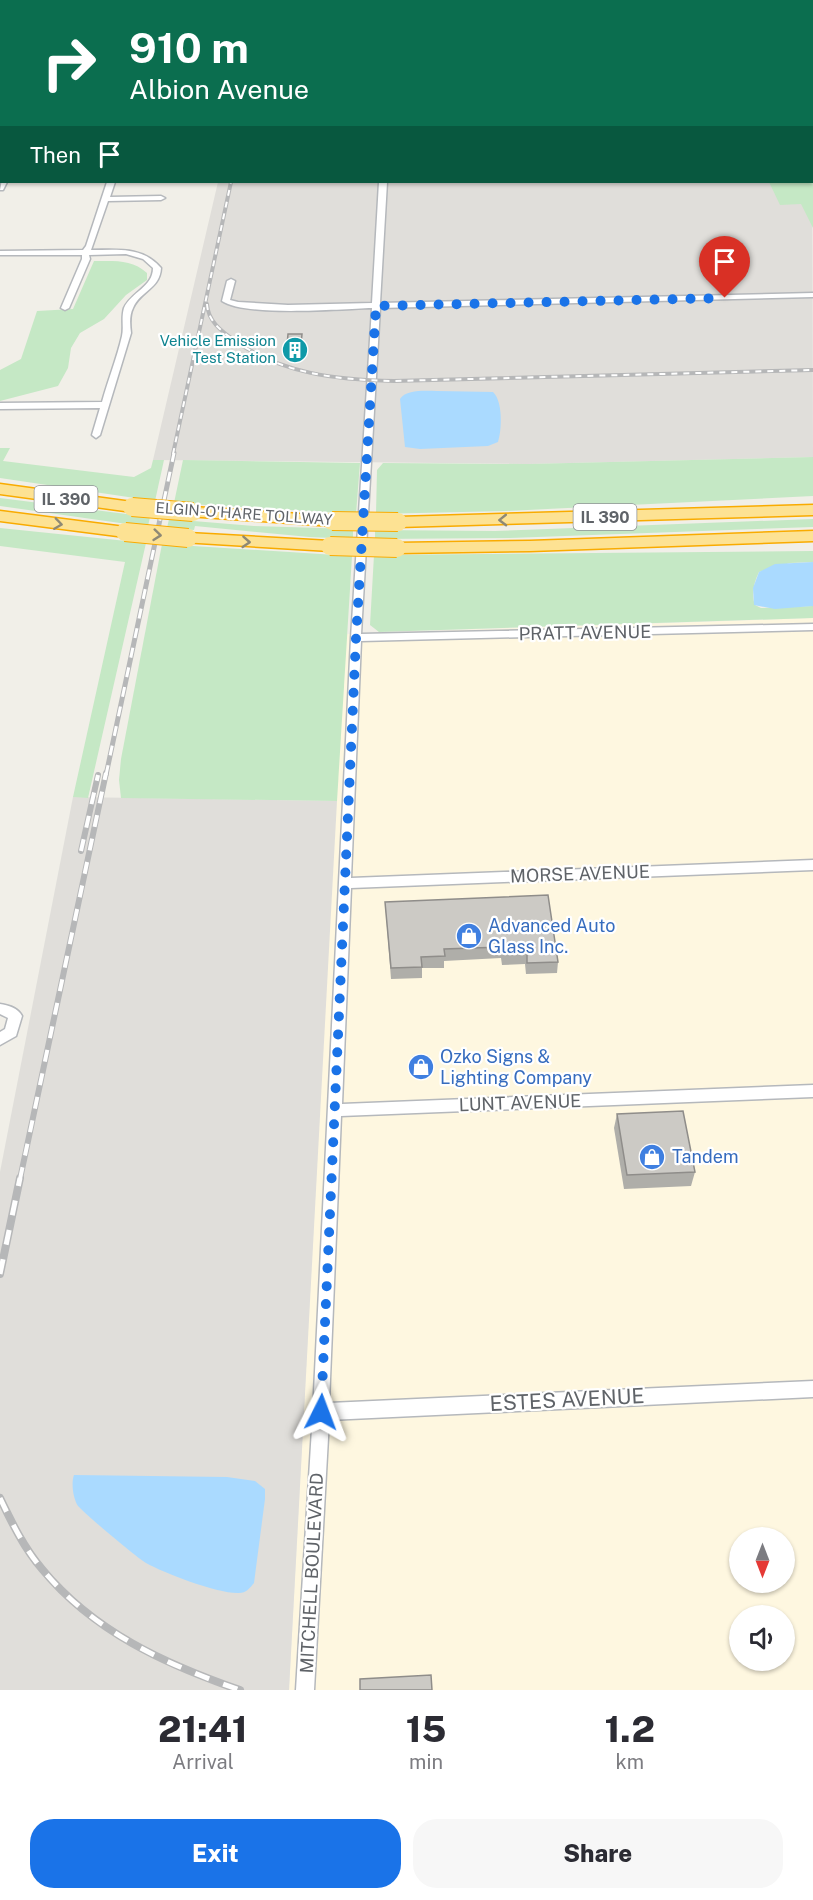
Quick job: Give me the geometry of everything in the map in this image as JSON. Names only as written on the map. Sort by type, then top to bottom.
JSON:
[{"type":"highway","name":"ELGIN-O'HARE TOLLWAY","points":[[0,489],[132,507],[398,522],[813,510]]},
{"type":"highway","points":[[546,519],[610,512],[813,501]]},
{"type":"highway","name":"ELGIN-O'HARE TOLLWAY","points":[[0,516],[188,538],[398,548],[813,536]]},
{"type":"highway","points":[[592,544],[813,546]]},
{"type":"street","points":[[85,252],[90,247],[111,183]]},
{"type":"street","name":"MITCHELL BOULEVARD","points":[[305,1690],[321,1412],[356,638],[383,183]]},
{"type":"street","points":[[104,199],[161,198]]},
{"type":"street","points":[[65,308],[86,259],[85,252]]},
{"type":"street","points":[[0,253],[126,252],[149,259],[158,268],[158,275],[128,309],[124,319],[128,333],[96,435]]},
{"type":"street","points":[[231,281],[226,301],[234,304],[376,306],[813,295]]},
{"type":"street","points":[[0,406],[106,405]]},
{"type":"street","name":"PRATT AVENUE","points":[[356,638],[813,627]]},
{"type":"street","name":"MORSE AVENUE","points":[[346,883],[813,865]]},
{"type":"street","points":[[0,1010],[6,1010],[15,1016],[11,1032],[0,1039]]},
{"type":"street","name":"LUNT AVENUE","points":[[334,1110],[813,1091]]},
{"type":"street","name":"ESTES AVENUE","points":[[321,1412],[813,1389]]},
{"type":"shaded area","points":[[218,183],[812,183],[813,457],[528,464],[153,460]]},
{"type":"shaded area","points":[[813,618],[813,1690],[289,1690],[345,634]]},
{"type":"shaded area","points":[[73,797],[337,801],[289,1690],[0,1690],[0,1172]]},
{"type":"green space","points":[[769,183],[813,183],[813,228],[801,204],[780,205]]},
{"type":"green space","points":[[94,261],[135,265],[147,273],[147,280],[126,295],[104,319],[80,333],[71,348],[68,368],[58,386],[0,401],[0,370],[21,359],[37,311],[73,309]]},
{"type":"green space","points":[[0,448],[10,448],[3,461],[134,477],[151,468],[153,460],[164,460],[155,501],[0,478]]},
{"type":"green space","points":[[813,457],[813,496],[506,511],[376,514],[377,470],[383,463],[528,464]]},
{"type":"green space","points":[[183,460],[360,463],[356,514],[174,503]]},
{"type":"green space","points":[[0,498],[150,517],[148,526],[127,524],[0,506]]},
{"type":"green space","points":[[169,519],[254,526],[353,529],[353,539],[195,526],[194,530],[167,528]]},
{"type":"green space","points":[[813,519],[813,527],[510,538],[375,539],[375,530],[495,531]]},
{"type":"green space","points":[[0,528],[146,543],[88,798],[73,797],[125,562],[0,546]]},
{"type":"green space","points":[[162,544],[352,556],[337,801],[121,798],[119,780],[121,759]]},
{"type":"green space","points":[[813,551],[813,562],[790,563],[759,572],[753,592],[755,605],[761,608],[813,606],[813,618],[379,632],[370,625],[374,555]]},
{"type":"water","points":[[422,391],[493,392],[500,409],[501,423],[498,442],[488,446],[420,449],[405,447],[400,399],[403,396]]},
{"type":"water","points":[[813,562],[813,606],[775,609],[754,605],[753,588],[759,572],[775,564]]},
{"type":"water","points":[[74,1475],[227,1477],[255,1481],[265,1489],[265,1499],[254,1583],[244,1592],[239,1593],[218,1590],[191,1582],[146,1563],[78,1506],[73,1490]]},
{"type":"building","points":[[288,334],[302,334],[301,345],[287,345]]},
{"type":"building","name":"Advanced Auto Glass Inc.","points":[[548,895],[558,962],[527,963],[527,953],[503,954],[502,947],[444,949],[445,956],[421,957],[422,967],[391,968],[385,902]]},
{"type":"building","name":"Tandem","points":[[683,1111],[695,1172],[627,1175],[617,1114]]},
{"type":"building","points":[[431,1675],[432,1690],[360,1690],[360,1679]]},
{"type":"railway","points":[[173,454],[231,183]]},
{"type":"railway","points":[[207,304],[210,316],[216,325],[229,337],[252,351],[291,368],[331,377],[394,381],[813,370]]},
{"type":"railway","points":[[106,775],[174,453]]},
{"type":"railway","points":[[20,1179],[106,773]]},
{"type":"railway","points":[[81,851],[98,775]]},
{"type":"railway","points":[[0,1274],[20,1178]]},
{"type":"railway","points":[[0,1498],[30,1553],[62,1591],[84,1611],[132,1643],[158,1657],[240,1690]]},
{"type":"place","name":"Vehicle Emission Test Station","points":[[295,350]]},
{"type":"place","name":"Advanced Auto Glass Inc.","points":[[469,936]]},
{"type":"place","name":"Ozko Signs & Lighting Company","points":[[421,1067]]},
{"type":"place","name":"Tandem","points":[[652,1157]]},
{"type":"route","points":[[321,1412],[356,638],[376,306],[725,298]]}]
